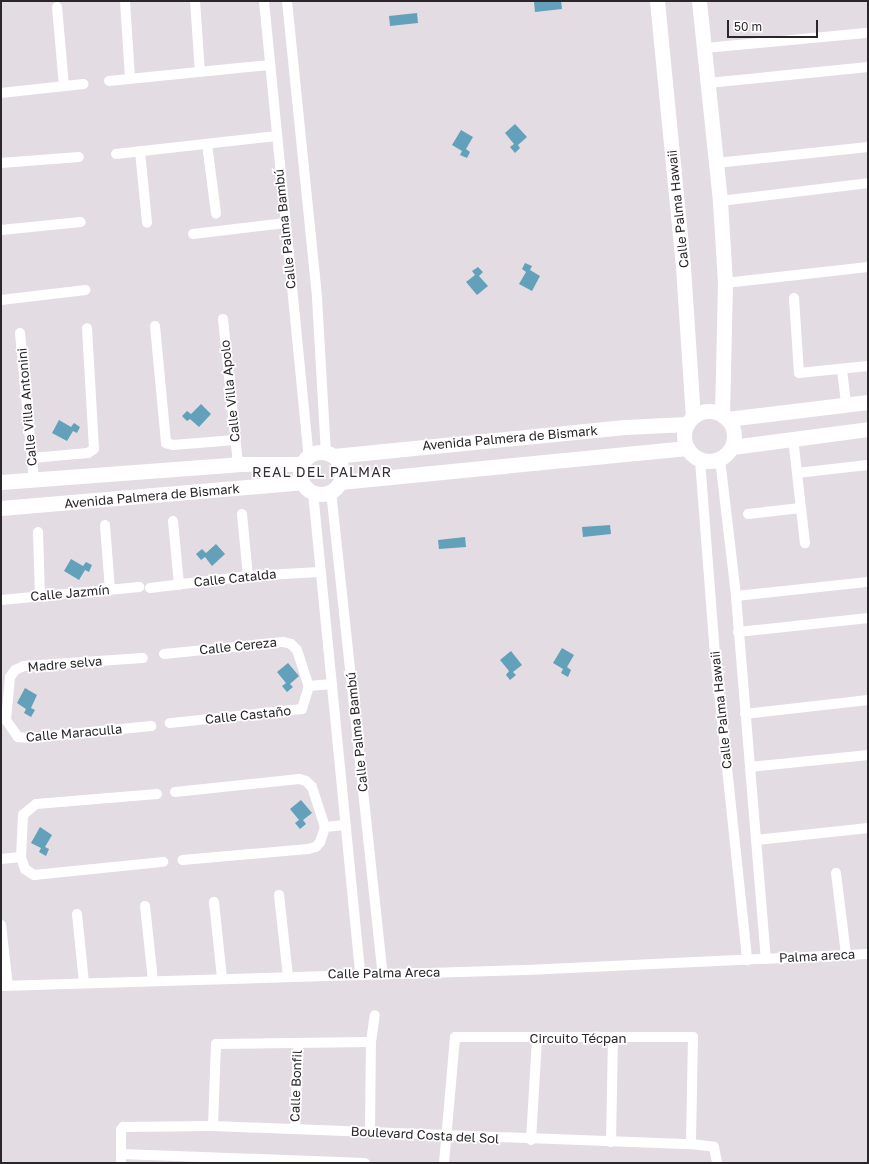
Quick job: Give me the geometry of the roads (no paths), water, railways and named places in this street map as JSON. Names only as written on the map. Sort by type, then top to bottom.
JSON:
[{"type":"street","points":[[125,1],[130,79]]},
{"type":"street","points":[[195,1],[200,72]]},
{"type":"street","name":"Calle Palma Bambú","points":[[264,1],[306,460]]},
{"type":"street","name":"Calle Palma Bambú","points":[[287,1],[317,298],[330,454]]},
{"type":"street","name":"Calle Palma Hawaii","points":[[657,1],[684,267],[690,421]]},
{"type":"street","points":[[700,1],[720,201],[725,283],[724,417],[734,437],[732,446],[720,459],[710,461],[700,460],[687,448],[684,440],[690,421],[707,412],[724,417],[868,402]]},
{"type":"street","points":[[57,7],[64,86]]},
{"type":"street","points":[[705,48],[868,32]]},
{"type":"street","points":[[109,81],[270,65]]},
{"type":"street","points":[[708,83],[868,67]]},
{"type":"street","points":[[1,93],[84,84]]},
{"type":"street","points":[[116,154],[276,136]]},
{"type":"street","points":[[208,144],[216,213]]},
{"type":"street","points":[[716,163],[868,147]]},
{"type":"street","points":[[140,151],[147,223]]},
{"type":"street","points":[[1,163],[79,157]]},
{"type":"street","points":[[720,201],[868,183]]},
{"type":"street","points":[[1,230],[81,222]]},
{"type":"street","points":[[193,234],[285,222]]},
{"type":"street","points":[[725,283],[868,267]]},
{"type":"street","points":[[1,300],[86,290]]},
{"type":"street","points":[[794,298],[799,373],[842,370],[868,366]]},
{"type":"street","name":"Calle Villa Apolo","points":[[223,319],[238,464]]},
{"type":"street","points":[[154,326],[166,443],[173,445],[235,440]]},
{"type":"street","points":[[32,458],[88,453],[94,449],[87,328]]},
{"type":"street","name":"Calle Villa Antonini","points":[[20,333],[34,480]]},
{"type":"street","points":[[842,370],[846,404]]},
{"type":"street","name":"Avenida Palmera de Bismark","points":[[330,454],[690,421]]},
{"type":"street","points":[[732,446],[868,429]]},
{"type":"street","points":[[793,438],[804,543]]},
{"type":"street","name":"Avenida Palmera de Bismark","points":[[336,487],[687,448]]},
{"type":"street","points":[[330,454],[342,469],[336,487],[322,494],[308,487],[306,460],[330,454]]},
{"type":"street","name":"Calle Palma Hawaii","points":[[720,459],[736,596],[766,959]]},
{"type":"street","name":"Avenida Palmera de Bismark","points":[[1,482],[306,460]]},
{"type":"street","name":"Calle Palma Hawaii","points":[[700,460],[714,644],[747,960]]},
{"type":"street","points":[[797,473],[868,465]]},
{"type":"street","name":"Calle Palma Bambú","points":[[308,487],[332,684],[360,973]]},
{"type":"street","name":"Avenida Palmera de Bismark","points":[[1,508],[308,487]]},
{"type":"street","name":"Calle Palma Bambú","points":[[336,487],[382,972]]},
{"type":"street","points":[[748,514],[801,508]]},
{"type":"street","points":[[242,514],[248,576]]},
{"type":"street","points":[[173,521],[179,585]]},
{"type":"street","points":[[105,525],[110,590]]},
{"type":"street","points":[[38,532],[40,596]]},
{"type":"street","name":"Calle Catalda","points":[[150,588],[248,576],[319,572]]},
{"type":"street","points":[[736,596],[868,582]]},
{"type":"street","name":"Calle Jazmín","points":[[1,600],[139,587]]},
{"type":"street","points":[[738,632],[868,618]]},
{"type":"street","name":"Calle Cereza","points":[[164,654],[283,642],[291,644],[298,650],[309,686]]},
{"type":"street","name":"Madre selva","points":[[4,720],[10,677],[15,670],[24,666],[143,658]]},
{"type":"street","points":[[309,686],[332,684]]},
{"type":"street","name":"Calle Castaño","points":[[170,723],[302,708],[306,703],[309,686]]},
{"type":"street","points":[[745,714],[868,700]]},
{"type":"street","name":"Calle Maraculla","points":[[4,720],[18,737],[29,738],[151,726]]},
{"type":"street","points":[[750,767],[868,755]]},
{"type":"street","points":[[175,792],[299,779],[312,787],[325,827],[320,842],[316,847],[308,849],[182,860]]},
{"type":"street","points":[[157,794],[36,804],[23,815],[21,857],[25,869],[34,874],[164,862]]},
{"type":"street","points":[[325,827],[345,825]]},
{"type":"street","points":[[756,840],[868,828]]},
{"type":"street","points":[[1,859],[21,857]]},
{"type":"street","points":[[836,873],[846,954]]},
{"type":"street","points":[[279,895],[288,976]]},
{"type":"street","points":[[214,902],[222,978]]},
{"type":"street","points":[[145,906],[153,981]]},
{"type":"street","points":[[77,914],[84,983]]},
{"type":"street","points":[[1,925],[4,986]]},
{"type":"street","name":"Palma areca","points":[[766,959],[868,954]]},
{"type":"street","name":"Calle Palma Areca","points":[[4,986],[382,972],[527,970],[766,959]]},
{"type":"street","points":[[370,1132],[371,1042],[375,1015]]},
{"type":"street","name":"Circuito Técpan","points":[[448,1135],[455,1037],[693,1037],[691,1144]]},
{"type":"street","points":[[531,1140],[537,1038]]},
{"type":"street","points":[[611,1142],[613,1038]]},
{"type":"street","name":"Calle Bonfil","points":[[295,1128],[298,1042]]},
{"type":"street","points":[[213,1126],[216,1044],[371,1042]]},
{"type":"street","name":"Boulevard Costa del Sol","points":[[121,1159],[121,1130],[123,1128],[213,1126],[295,1128],[531,1140],[691,1144],[714,1147],[717,1163]]},
{"type":"street","points":[[444,1163],[448,1135]]},
{"type":"street","points":[[121,1159],[364,1163]]},
{"type":"water","points":[[561,1],[562,9],[535,12],[534,2]]},
{"type":"water","points":[[417,13],[418,23],[390,26],[389,16]]},
{"type":"water","points":[[515,124],[527,137],[518,145],[520,148],[515,153],[510,147],[514,144],[505,133]]},
{"type":"water","points":[[461,130],[473,137],[466,149],[470,152],[467,158],[460,155],[462,151],[452,145]]},
{"type":"water","points":[[525,263],[532,266],[530,270],[540,276],[532,291],[519,284],[526,272],[522,269]]},
{"type":"water","points":[[478,267],[483,272],[479,276],[488,286],[477,295],[466,282],[475,275],[472,271]]},
{"type":"water","points":[[201,404],[211,414],[199,427],[190,419],[187,421],[182,416],[187,411],[191,414]]},
{"type":"water","points":[[59,420],[71,427],[74,423],[80,427],[77,433],[73,431],[67,441],[52,433]]},
{"type":"water","points":[[610,525],[611,534],[583,537],[582,527]]},
{"type":"water","points":[[465,537],[466,547],[439,549],[438,540]]},
{"type":"water","points":[[216,544],[225,554],[212,566],[205,557],[201,560],[196,554],[202,549],[206,553]]},
{"type":"water","points":[[71,559],[83,566],[86,562],[92,565],[89,572],[85,570],[79,580],[64,571]]},
{"type":"water","points":[[562,648],[574,655],[567,667],[571,670],[568,677],[561,673],[563,669],[553,663]]},
{"type":"water","points":[[511,651],[522,665],[513,672],[516,675],[510,680],[506,675],[509,671],[500,660]]},
{"type":"water","points":[[288,663],[299,676],[290,684],[293,687],[287,692],[282,686],[286,683],[277,672]]},
{"type":"water","points":[[25,688],[37,695],[31,708],[35,710],[31,717],[24,713],[26,709],[17,703]]},
{"type":"water","points":[[301,800],[312,813],[303,820],[306,824],[300,829],[295,823],[299,820],[290,809]]},
{"type":"water","points":[[40,827],[52,835],[45,847],[49,849],[46,856],[39,852],[41,848],[31,843]]},
{"type":"district","name":"REAL DEL PALMAR","points":[[322,472]]}]
